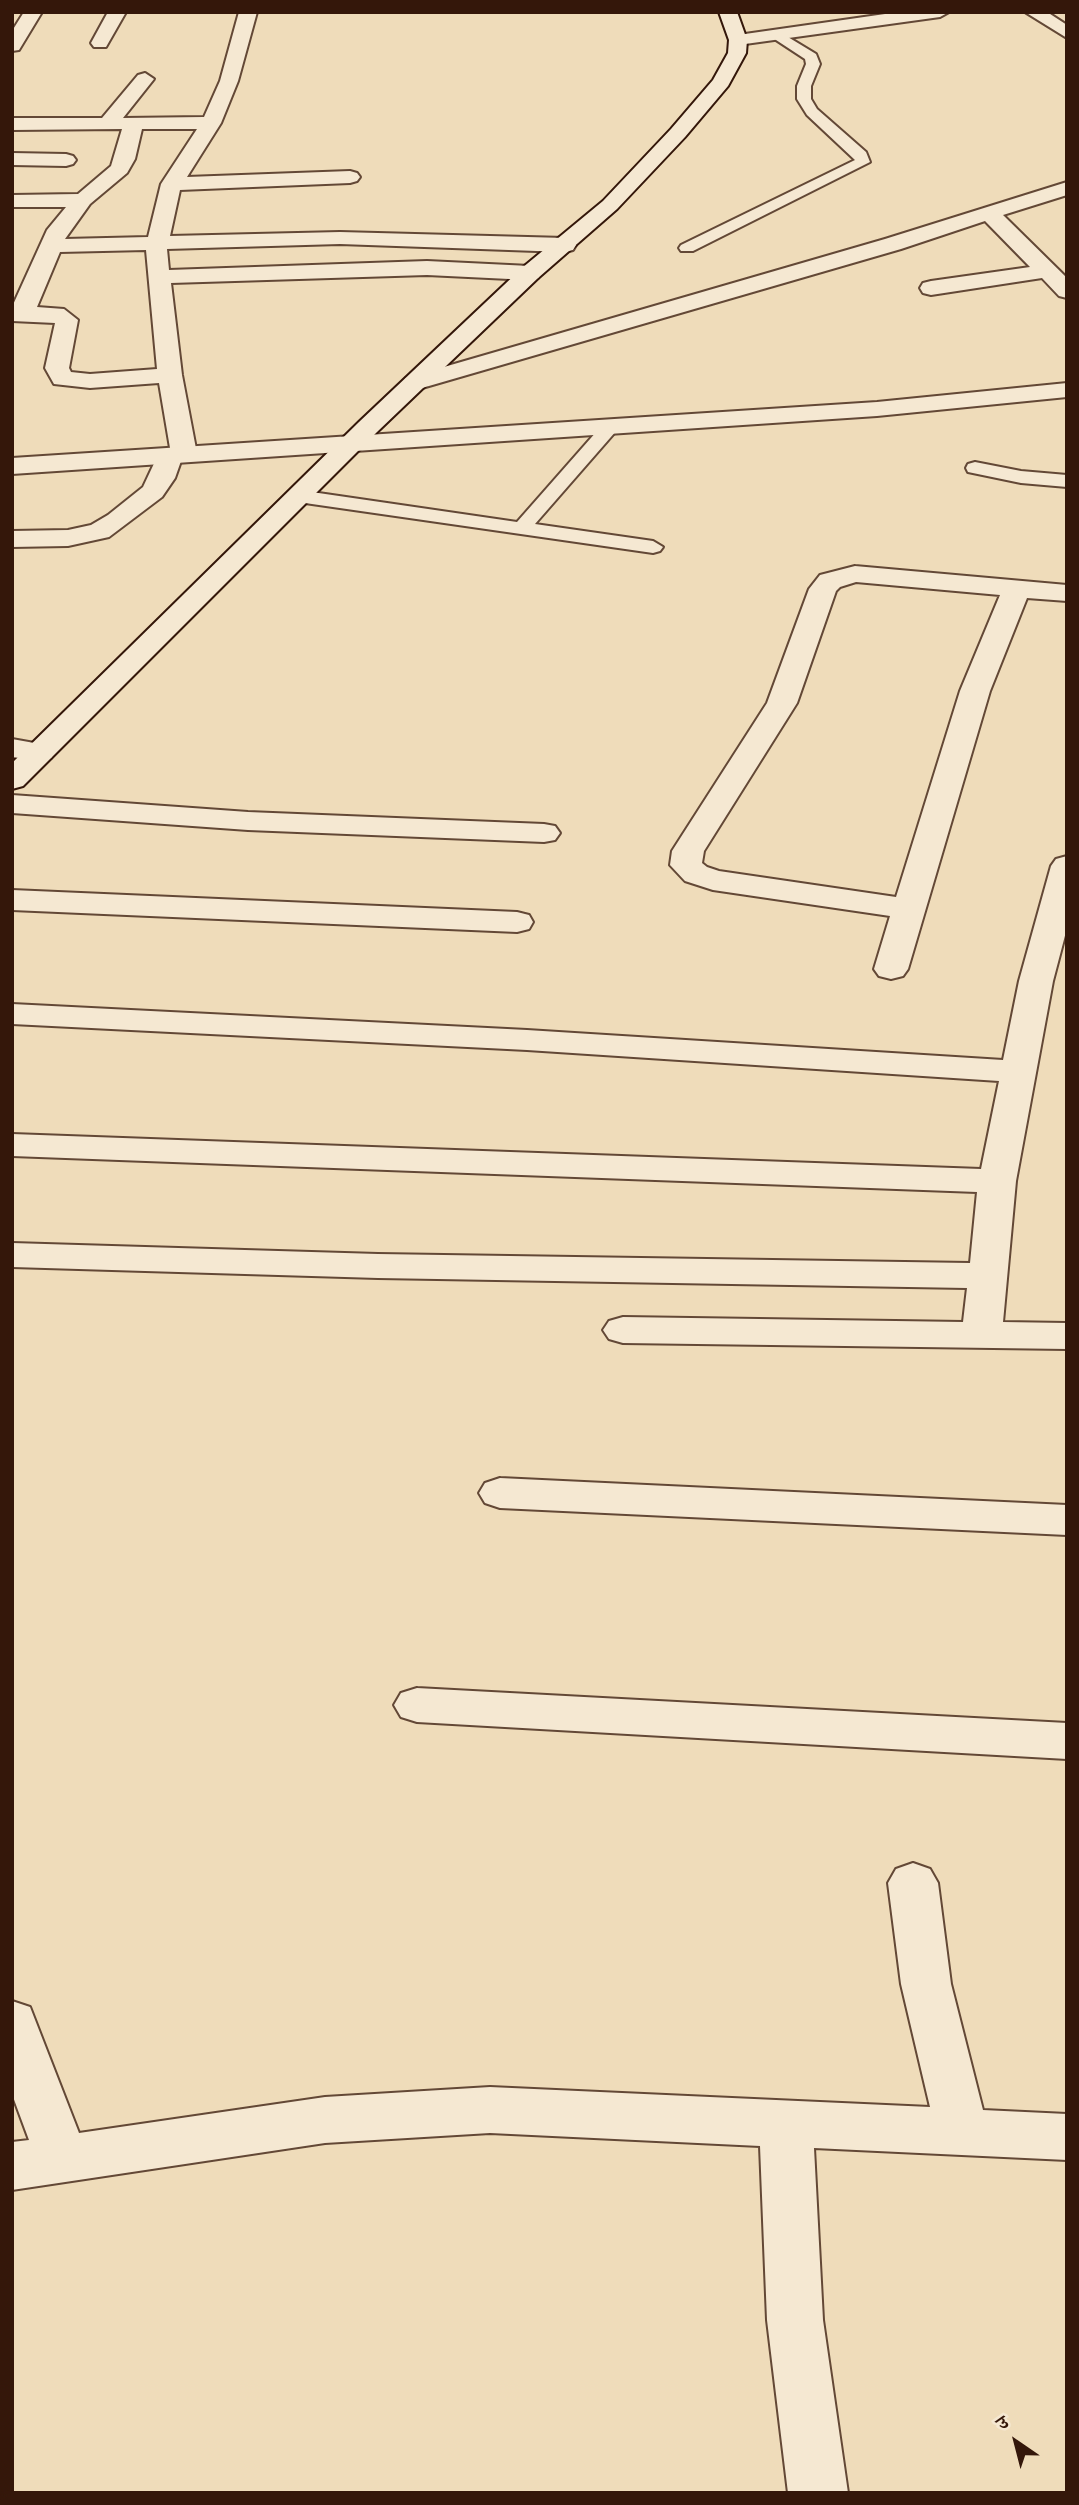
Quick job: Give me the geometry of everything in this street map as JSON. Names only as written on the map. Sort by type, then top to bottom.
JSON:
[{"type":"street","points":[[12,46],[33,12]]},
{"type":"street","points":[[100,43],[117,12]]},
{"type":"street","points":[[12,539],[68,538],[100,531],[153,492],[179,450],[156,252],[171,184],[211,123],[229,81],[248,12]]},
{"type":"street","points":[[12,780],[26,750],[298,496],[530,273],[610,205],[678,133],[731,67],[738,40],[728,12]]},
{"type":"street","points":[[738,40],[889,16],[940,12]]},
{"type":"street","points":[[1034,12],[1067,33]]},
{"type":"street","points":[[107,124],[145,79]]},
{"type":"street","points":[[12,124],[211,123]]},
{"type":"street","points":[[133,124],[120,169],[83,200],[58,230],[18,314],[56,314],[67,320],[57,368],[62,379],[90,381],[170,374]]},
{"type":"street","points":[[12,159],[66,160]]},
{"type":"street","points":[[171,184],[350,177]]},
{"type":"street","points":[[414,383],[990,214],[1067,188]]},
{"type":"street","points":[[12,201],[83,200]]},
{"type":"street","points":[[990,214],[1067,291]]},
{"type":"street","points":[[20,264],[48,255],[158,243],[352,238],[565,245]]},
{"type":"street","points":[[159,277],[427,268],[530,273]]},
{"type":"street","points":[[931,288],[1045,271]]},
{"type":"street","points":[[12,466],[359,435],[870,397],[1067,379]]},
{"type":"street","points":[[359,435],[611,426],[877,409],[1067,390]]},
{"type":"street","points":[[12,452],[179,450]]},
{"type":"street","points":[[908,909],[713,880],[696,874],[686,865],[688,851],[782,703],[823,589],[830,581],[855,575],[1067,593]]},
{"type":"street","points":[[891,969],[975,691],[1017,587]]},
{"type":"street","points":[[12,804],[248,821],[544,833]]},
{"type":"street","points":[[982,1333],[997,1181],[1036,981],[1067,866]]},
{"type":"street","points":[[12,900],[517,922]]},
{"type":"street","points":[[12,1014],[527,1040],[1018,1072]]},
{"type":"street","points":[[12,1145],[997,1181]]},
{"type":"street","points":[[12,1255],[378,1266],[988,1276]]},
{"type":"street","points":[[622,1330],[1067,1336]]},
{"type":"street","points":[[500,1493],[1067,1520]]},
{"type":"street","points":[[417,1705],[1067,1741]]},
{"type":"street","points":[[913,1882],[926,1984],[962,2132]]},
{"type":"street","points":[[12,2022],[37,2162],[325,2120],[490,2110],[1067,2137]]},
{"type":"street","points":[[786,2123],[795,2320],[818,2493]]},
{"type":"lane","points":[[687,248],[863,162],[861,155],[812,112],[804,99],[804,86],[813,64],[811,57],[778,35]]},
{"type":"lane","points":[[522,528],[611,426]]},
{"type":"lane","points":[[975,468],[1021,477],[1067,481]]},
{"type":"lane","points":[[298,496],[653,547]]}]
